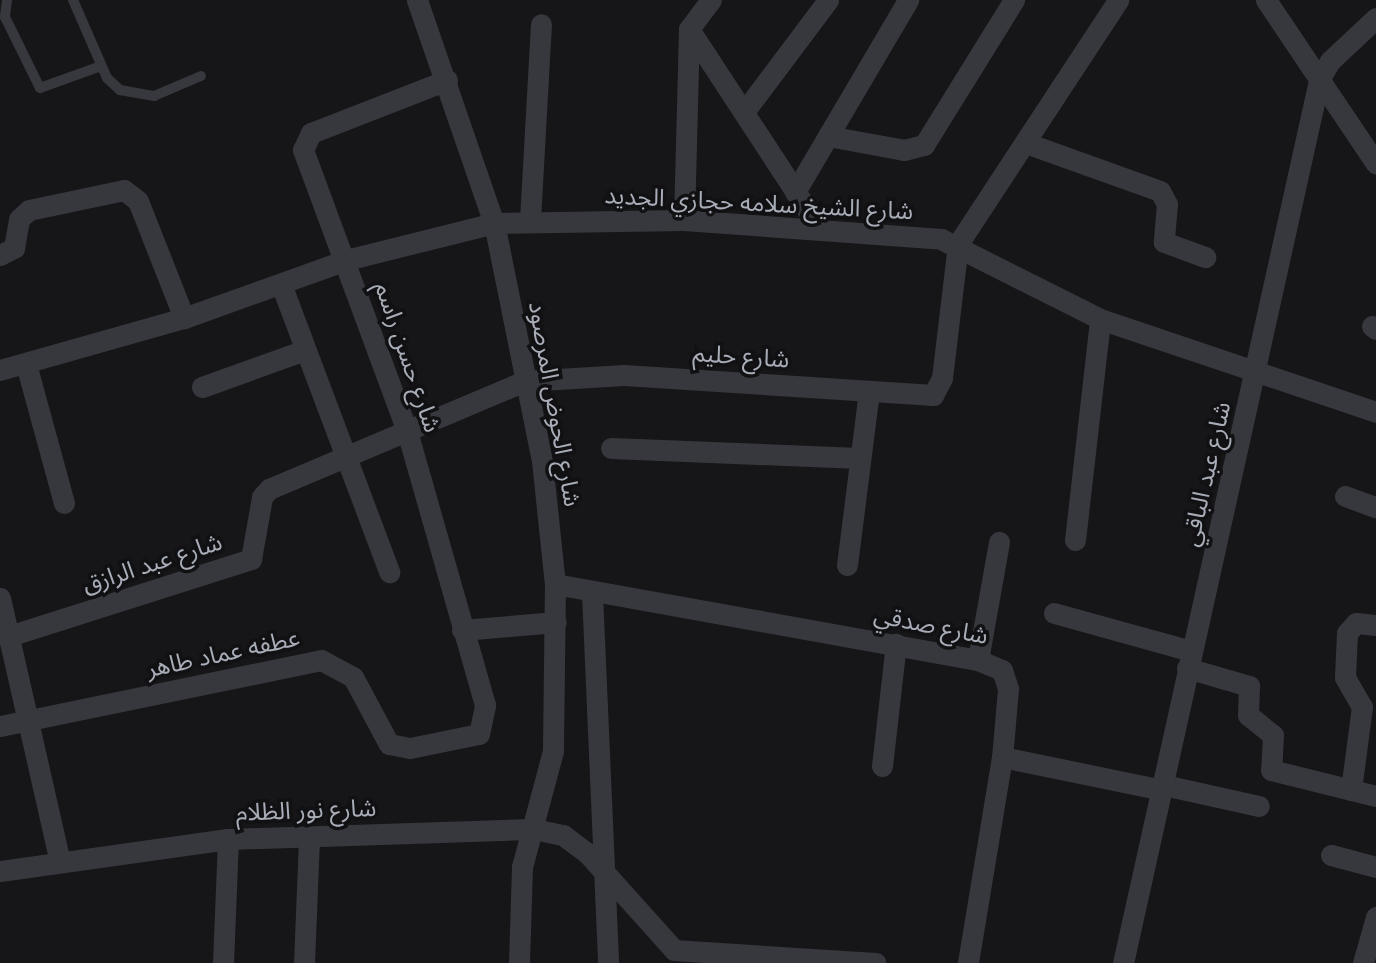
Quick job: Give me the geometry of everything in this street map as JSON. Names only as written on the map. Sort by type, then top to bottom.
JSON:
[{"type":"street","points":[[684,220],[689,29],[711,0]]},
{"type":"street","points":[[744,112],[828,0]]},
{"type":"street","points":[[795,192],[908,0]]},
{"type":"street","points":[[828,136],[904,150],[924,145],[1014,0]]},
{"type":"street","points":[[958,244],[1118,0]]},
{"type":"street","points":[[1266,0],[1376,164]]},
{"type":"street","name":"شارع الحوض المرصود","points":[[418,1],[494,223],[526,381],[555,584],[553,751],[522,867],[519,963]]},
{"type":"street","name":"شارع عبد الباقي","points":[[1123,963],[1189,659],[1258,371],[1319,80],[1330,61],[1376,18]]},
{"type":"street","points":[[530,220],[541,24]]},
{"type":"street","points":[[689,29],[820,229]]},
{"type":"street","name":"شارع حسن راسم","points":[[447,80],[306,138],[303,150],[346,260],[407,431],[487,715],[471,740]]},
{"type":"street","points":[[1026,143],[1160,191],[1167,204],[1164,242],[1205,257]]},
{"type":"street","points":[[0,254],[14,248],[19,219],[29,210],[106,190],[132,194],[184,318]]},
{"type":"street","name":"شارع الشيخ سلامه حجازي الجديد","points":[[0,370],[184,318],[346,260],[494,223],[530,220],[684,220],[820,229],[958,244],[1034,290],[1100,319],[1375,407]]},
{"type":"street","name":"شارع حليم","points":[[526,381],[624,375],[869,391],[925,398],[942,378],[958,244]]},
{"type":"street","points":[[281,284],[347,454],[388,572]]},
{"type":"street","points":[[1075,540],[1100,319]]},
{"type":"street","points":[[202,387],[305,350]]},
{"type":"street","points":[[26,364],[64,503]]},
{"type":"street","name":"شارع عبد الرازق","points":[[12,635],[251,559],[269,489],[526,381]]},
{"type":"street","points":[[847,565],[869,391]]},
{"type":"street","points":[[611,449],[859,458]]},
{"type":"street","points":[[1345,496],[1376,507]]},
{"type":"street","points":[[978,660],[999,542]]},
{"type":"street","name":"شارع صدقي","points":[[555,584],[592,593],[896,644],[994,664],[1007,678],[1002,757],[968,963]]},
{"type":"street","points":[[592,593],[601,870],[608,963]]},
{"type":"street","points":[[0,598],[12,635],[24,722],[60,858]]},
{"type":"street","points":[[1054,613],[1189,659],[1249,686],[1248,715],[1273,735],[1271,770],[1376,796]]},
{"type":"street","points":[[462,630],[556,622]]},
{"type":"street","points":[[1351,790],[1368,702],[1345,677],[1347,633],[1356,623],[1376,625]]},
{"type":"street","points":[[882,766],[896,644]]},
{"type":"street","name":"عطفه عماد طاهر","points":[[24,722],[320,660],[353,677],[389,744],[471,740]]},
{"type":"street","points":[[0,726],[24,722]]},
{"type":"street","points":[[1002,757],[1259,806]]},
{"type":"street","name":"شارع نور الظلام","points":[[0,871],[60,858],[228,839],[534,829],[563,835],[601,870],[677,957]]},
{"type":"street","points":[[304,963],[309,836]]},
{"type":"street","points":[[223,963],[228,839]]},
{"type":"street","points":[[1331,855],[1376,867]]},
{"type":"street","points":[[1363,963],[1376,917]]},
{"type":"street","points":[[677,957],[836,959],[876,963]]},
{"type":"lane","points":[[7,0],[5,17],[40,88],[101,66]]},
{"type":"lane","points":[[73,0],[101,66],[120,90],[136,97],[201,76]]}]
